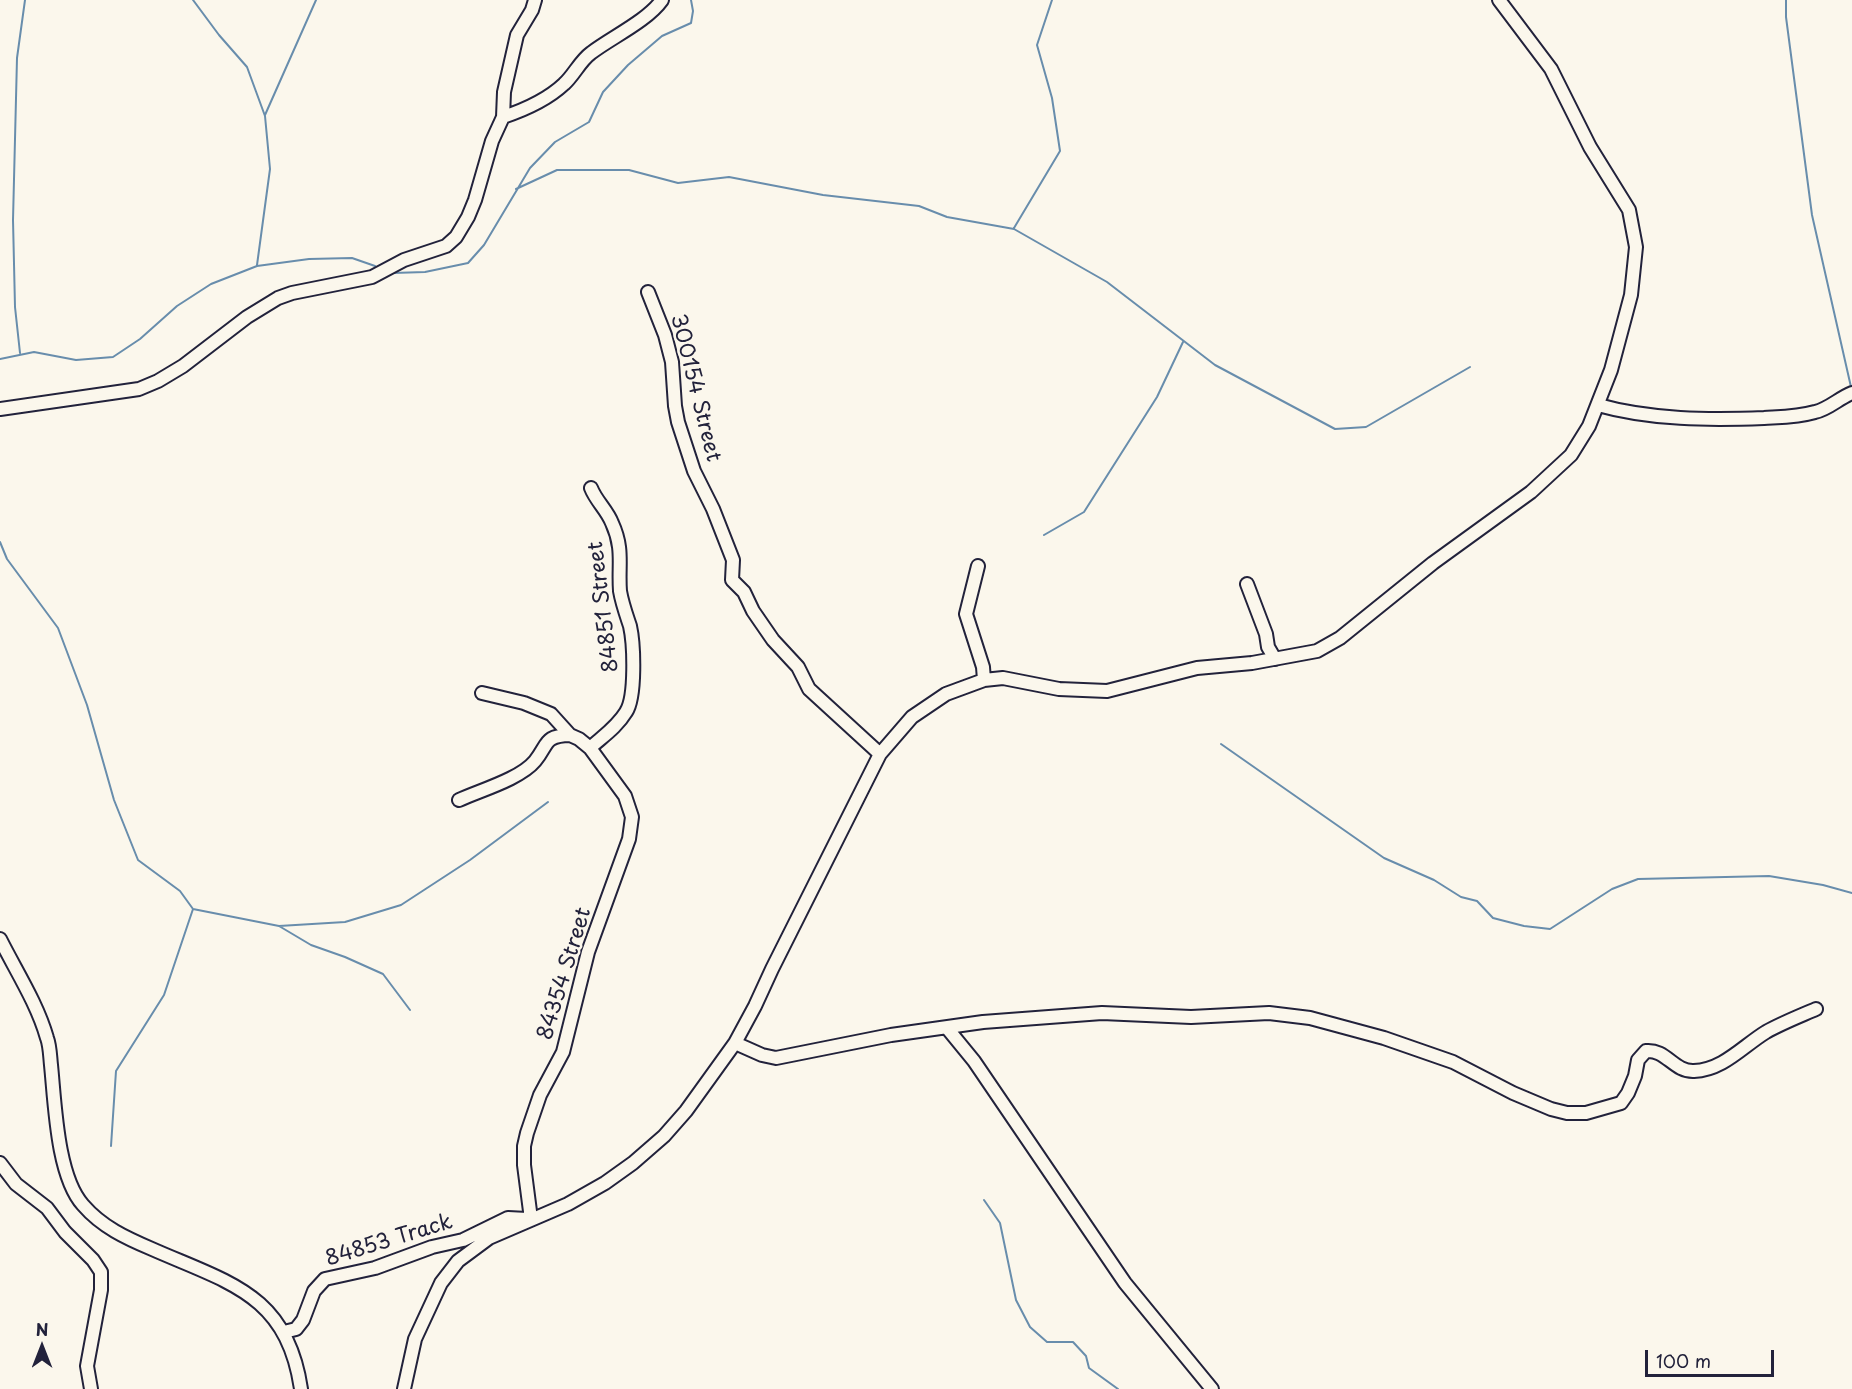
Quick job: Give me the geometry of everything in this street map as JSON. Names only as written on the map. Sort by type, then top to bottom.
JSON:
[{"type":"street","points":[[0,409],[139,389],[183,366],[247,317],[278,298],[292,293],[372,277],[404,260],[446,246],[456,237],[475,200],[492,141],[503,117],[504,92],[511,54],[517,35],[532,10],[535,0]]},
{"type":"street","points":[[503,117],[539,101],[563,85],[588,55],[641,18],[662,0]]},
{"type":"street","points":[[404,1389],[415,1339],[441,1283],[458,1261],[489,1238],[568,1204],[605,1183],[633,1163],[664,1136],[686,1112],[735,1043],[880,754],[912,717],[946,694],[984,680],[1003,678],[1059,689],[1107,691],[1197,668],[1252,663],[1317,651],[1340,638],[1433,563],[1530,492],[1571,455],[1589,426],[1611,370],[1631,295],[1636,246],[1629,210],[1590,147],[1551,69],[1499,0]]},
{"type":"street","name":"300154 Street","points":[[648,292],[672,362],[678,422],[694,471],[713,509],[733,560],[732,580],[744,592],[772,640],[798,667],[809,689],[880,754]]},
{"type":"street","points":[[1598,405],[1653,415],[1717,420],[1801,416],[1819,412],[1852,393]]},
{"type":"street","name":"84851 Street","points":[[590,748],[613,728],[627,711],[631,699],[632,673],[630,628],[620,590],[619,542],[612,522],[595,498],[591,488]]},
{"type":"street","points":[[978,566],[966,614],[983,667],[984,680]]},
{"type":"street","points":[[1247,584],[1275,659]]},
{"type":"street","points":[[482,693],[519,701],[551,714],[570,735],[590,748]]},
{"type":"street","points":[[459,800],[516,775],[528,767],[551,737],[570,735]]},
{"type":"street","name":"84354 Street","points":[[531,1219],[524,1165],[527,1133],[540,1095],[563,1052],[588,952],[629,839],[631,826],[630,808],[625,796],[590,748]]},
{"type":"street","points":[[0,939],[42,1021],[48,1041],[65,1169],[81,1203],[110,1230],[229,1282],[253,1298],[277,1320],[284,1332],[293,1352],[301,1389]]},
{"type":"street","points":[[735,1043],[762,1055],[776,1058],[891,1035],[982,1022],[1102,1012],[1191,1017],[1269,1013],[1300,1017],[1384,1038],[1453,1062],[1513,1093],[1551,1109],[1567,1113],[1586,1113],[1621,1103],[1628,1094],[1638,1060],[1646,1051],[1654,1050],[1677,1067],[1691,1072],[1707,1070],[1724,1062],[1774,1027],[1816,1009]]},
{"type":"street","points":[[947,1028],[974,1061],[1125,1283],[1212,1389]]},
{"type":"street","points":[[0,1163],[16,1184],[47,1208],[64,1232],[102,1272],[102,1290],[87,1366],[91,1389]]},
{"type":"street","name":"84853 Track","points":[[284,1332],[296,1329],[303,1320],[315,1291],[325,1279],[375,1268],[432,1247],[463,1240],[508,1218],[531,1219]]},
{"type":"waterway","points":[[20,353],[15,307],[13,220],[17,58],[25,0]]},
{"type":"waterway","points":[[193,0],[247,67],[265,116],[270,169],[257,265]]},
{"type":"waterway","points":[[265,115],[316,0]]},
{"type":"waterway","points":[[393,273],[425,272],[468,263],[484,245],[530,168],[555,142],[589,122],[603,92],[628,65],[662,36],[691,23],[693,11],[691,0]]},
{"type":"waterway","points":[[1014,228],[1060,151],[1052,98],[1037,45],[1052,0]]},
{"type":"waterway","points":[[1786,0],[1786,17],[1812,215],[1851,387]]},
{"type":"waterway","points":[[516,189],[557,170],[629,170],[678,183],[729,177],[823,195],[919,206],[947,217],[1014,229],[1107,282],[1215,365],[1335,429],[1366,427],[1470,367]]},
{"type":"waterway","points":[[0,359],[34,352],[76,360],[113,357],[140,339],[177,306],[211,284],[257,266],[309,259],[352,258],[375,266]]},
{"type":"waterway","points":[[1044,535],[1084,512],[1157,397],[1183,342]]},
{"type":"waterway","points":[[0,542],[7,559],[58,628],[87,705],[114,800],[138,860],[180,891],[193,909],[164,995],[116,1071],[111,1146]]},
{"type":"waterway","points":[[1221,744],[1384,858],[1434,880],[1461,897],[1477,901],[1493,918],[1524,926],[1550,929],[1612,889],[1638,879],[1769,876],[1823,885],[1852,893]]},
{"type":"waterway","points":[[193,909],[279,926],[345,922],[401,905],[470,860],[548,802]]},
{"type":"waterway","points":[[279,926],[311,945],[383,974],[410,1010]]},
{"type":"waterway","points":[[984,1200],[1000,1223],[1016,1300],[1030,1327],[1047,1342],[1073,1342],[1086,1356],[1089,1368],[1118,1389]]}]
